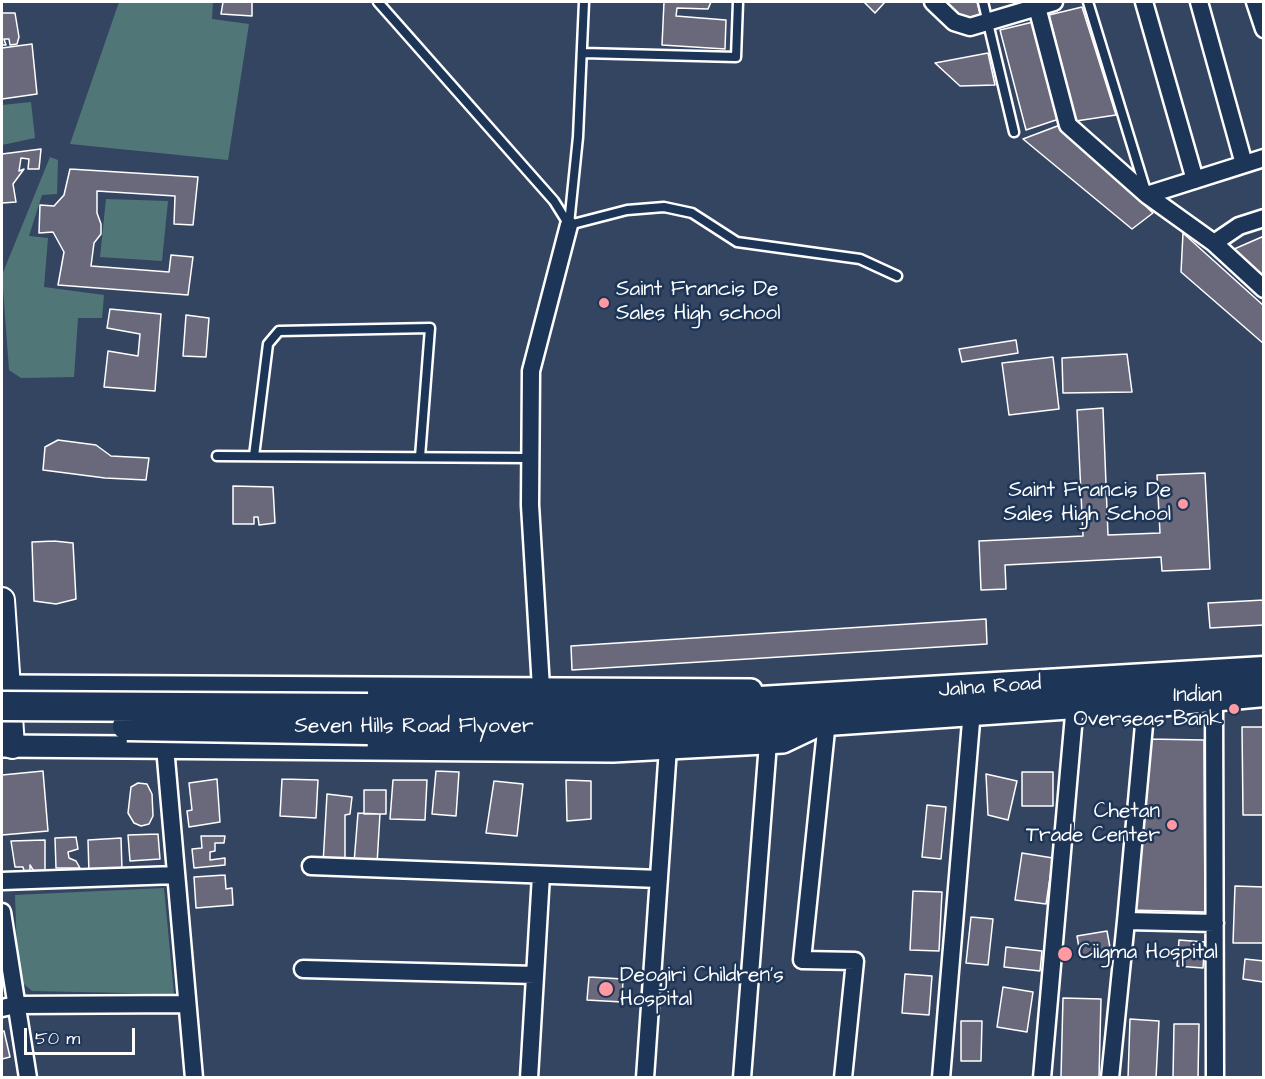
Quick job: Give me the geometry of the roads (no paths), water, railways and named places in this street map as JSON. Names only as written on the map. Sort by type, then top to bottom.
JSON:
[{"type":"highway","name":"Jalna Road","points":[[778,722],[1263,671]]},
{"type":"highway","name":"Jalna Road","points":[[827,721],[1075,704],[1146,703],[1263,692]]},
{"type":"highway","name":"Seven Hills Road Flyover","points":[[4,693],[543,707],[744,703],[778,722]]},
{"type":"highway","name":"Seven Hills Road Flyover","points":[[5,739],[368,730],[606,728],[827,721]]},
{"type":"main road","points":[[2,600],[5,739]]},
{"type":"street","points":[[933,2],[954,22],[970,27],[1036,4],[1054,2]]},
{"type":"street","points":[[1144,2],[1195,180]]},
{"type":"street","points":[[1199,2],[1244,165]]},
{"type":"street","points":[[1256,2],[1263,29]]},
{"type":"street","points":[[1036,4],[1068,125],[1147,195],[1214,243],[1263,289]]},
{"type":"street","points":[[1147,195],[1263,158]]},
{"type":"street","points":[[1214,243],[1239,226],[1263,218]]},
{"type":"street","points":[[541,688],[530,505],[531,371],[569,225]]},
{"type":"street","points":[[4,693],[541,688],[748,689],[778,722],[742,1077]]},
{"type":"street","points":[[1214,695],[1215,1077]]},
{"type":"street","points":[[1110,1077],[1146,703]]},
{"type":"street","points":[[1042,1077],[1075,704]]},
{"type":"street","points":[[941,1077],[972,710]]},
{"type":"street","points":[[827,721],[802,960],[855,961],[843,1077]]},
{"type":"street","points":[[5,739],[165,747],[613,751],[668,748],[778,722]]},
{"type":"street","points":[[165,747],[194,1077]]},
{"type":"street","points":[[645,1077],[668,748]]},
{"type":"street","points":[[311,866],[659,879]]},
{"type":"street","points":[[529,1077],[541,874]]},
{"type":"street","points":[[2,881],[176,875]]},
{"type":"street","points":[[2,912],[9,1007],[28,1077]]},
{"type":"street","points":[[1126,921],[1215,923]]},
{"type":"street","points":[[303,969],[535,975]]},
{"type":"street","points":[[9,1007],[187,1004]]},
{"type":"lane","points":[[380,2],[554,201],[569,225]]},
{"type":"lane","points":[[569,225],[578,137],[584,2]]},
{"type":"lane","points":[[583,53],[736,57],[738,2]]},
{"type":"lane","points":[[983,2],[1014,132]]},
{"type":"lane","points":[[1088,2],[1147,195]]},
{"type":"lane","points":[[569,225],[627,210],[664,207],[692,213],[737,242],[860,259],[897,276]]},
{"type":"lane","points":[[254,456],[268,344],[279,331],[430,328],[420,457]]},
{"type":"lane","points":[[217,456],[530,458]]},
{"type":"place","name":"Saint Francis De Sales High school","points":[[604,303]]},
{"type":"place","name":"Saint Francis De Sales High School","points":[[1183,504]]},
{"type":"place","name":"Indian Overseas Bank","points":[[1234,709]]},
{"type":"place","name":"Chetan Trade Center","points":[[1172,825]]},
{"type":"place","name":"Ciigma Hospital","points":[[1065,954]]},
{"type":"place","name":"Deogiri Children's Hospital","points":[[606,989]]}]
